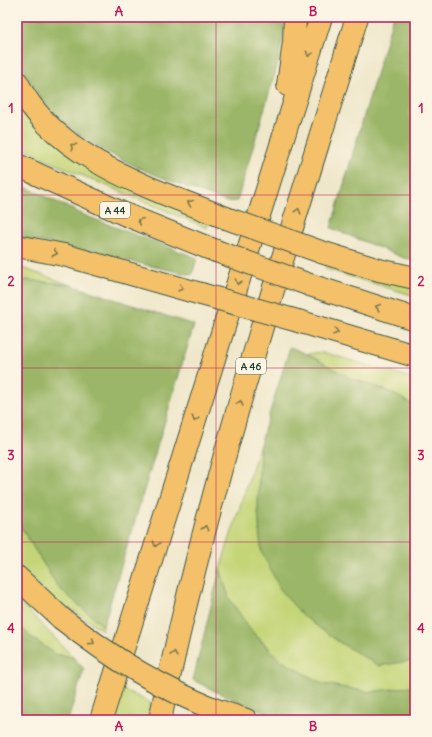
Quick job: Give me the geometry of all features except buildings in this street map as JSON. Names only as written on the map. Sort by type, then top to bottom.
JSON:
[{"type":"highway","points":[[262,205],[288,86],[294,42],[295,17]]},
{"type":"highway","points":[[102,720],[321,17]]},
{"type":"highway","name":"A 46","points":[[160,720],[185,606],[220,472],[357,17]]},
{"type":"highway","points":[[17,82],[28,103],[58,134],[77,150],[125,176],[226,218],[321,252],[379,270],[415,278]]},
{"type":"highway","name":"A 44","points":[[17,165],[130,217],[216,251],[415,319]]},
{"type":"highway","points":[[17,246],[64,255],[298,321],[415,356]]},
{"type":"highway","points":[[17,577],[61,618],[106,652],[140,674],[173,691],[219,711],[246,720]]},
{"type":"green space","points":[[17,17],[284,17],[285,29],[276,70],[237,201],[227,202],[137,167],[80,135],[55,115],[35,90],[19,57]]},
{"type":"green space","points":[[393,17],[415,17],[415,260],[404,258],[331,228]]},
{"type":"green space","points":[[17,94],[38,127],[210,217],[207,228],[60,166],[17,145]]},
{"type":"green space","points":[[17,183],[86,216],[197,258],[192,275],[57,245],[17,238]]},
{"type":"green space","points":[[328,260],[415,283],[415,296],[325,269]]},
{"type":"green space","points":[[17,268],[25,269],[71,285],[26,280],[17,286]]},
{"type":"green space","points":[[26,280],[71,285],[194,325],[103,626],[58,587],[17,521],[17,286]]},
{"type":"green space","points":[[290,347],[307,354],[348,377],[388,391],[415,406],[415,660],[379,666],[339,642],[302,615],[280,589],[261,550],[258,510],[260,444]]},
{"type":"green space","points":[[322,352],[415,379],[415,406],[388,391],[348,377],[307,354]]},
{"type":"green space","points":[[260,444],[258,510],[261,550],[302,615],[339,642],[379,665],[415,660],[415,686],[370,692],[323,684],[282,661],[249,628],[229,598],[220,569]]},
{"type":"green space","points":[[17,521],[58,587],[103,626],[102,630],[71,609],[60,607],[17,565]]},
{"type":"green space","points":[[220,569],[229,598],[249,628],[278,659],[323,684],[370,692],[415,686],[415,720],[282,719],[223,695],[193,680]]},
{"type":"green space","points":[[17,599],[73,657],[55,654],[31,637],[17,624]]},
{"type":"green space","points":[[17,624],[31,637],[55,654],[73,657],[84,669],[68,720],[17,720]]},
{"type":"green space","points":[[122,689],[151,703],[148,720],[112,720]]}]
